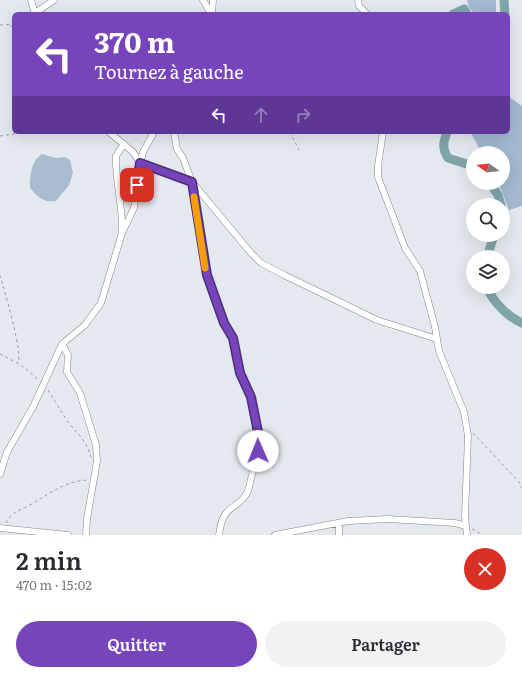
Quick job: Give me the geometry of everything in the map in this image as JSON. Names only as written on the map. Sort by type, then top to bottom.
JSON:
[{"type":"street","points":[[31,0],[35,12]]},
{"type":"street","points":[[36,12],[54,0]]},
{"type":"street","points":[[203,0],[210,12]]},
{"type":"street","points":[[211,12],[213,0]]},
{"type":"street","points":[[358,0],[359,6],[365,12]]},
{"type":"street","points":[[112,134],[132,152],[140,163],[192,182],[251,253],[261,262],[318,293],[377,320],[437,339]]},
{"type":"street","points":[[0,474],[8,452],[33,406],[62,344],[85,325],[101,303],[122,233],[136,200],[140,163],[147,143],[153,134]]},
{"type":"street","points":[[174,134],[177,149],[183,158],[192,182],[207,275],[224,323],[235,344],[240,373],[253,404],[259,441],[248,491],[245,496],[228,509],[223,516],[219,535]]},
{"type":"street","points":[[383,134],[378,177],[405,248],[420,271],[439,351],[464,412],[467,428],[469,461],[465,500],[467,535]]},
{"type":"street","points":[[122,233],[120,191],[117,180],[116,156],[124,144]]},
{"type":"street","points":[[62,344],[68,355],[68,372],[80,394],[96,445],[97,461],[87,519],[86,535]]},
{"type":"street","points":[[275,535],[339,523],[388,519],[455,523],[466,526]]},
{"type":"street","points":[[339,523],[339,535]]},
{"type":"street","points":[[3,531],[68,535]]},
{"type":"path","points":[[0,25],[10,25]]},
{"type":"path","points":[[0,136],[14,134]]},
{"type":"path","points":[[291,134],[299,150]]},
{"type":"path","points":[[0,275],[18,343],[20,359],[18,364]]},
{"type":"path","points":[[0,354],[18,364],[43,383],[70,424],[88,446],[91,458]]},
{"type":"path","points":[[467,428],[479,437],[519,482],[522,488]]},
{"type":"path","points":[[3,531],[7,521],[13,513],[29,506],[55,490],[78,481],[94,481]]},
{"type":"path","points":[[466,526],[483,535]]},
{"type":"shaded area","points":[[467,0],[496,0],[496,12],[473,12],[469,8]]},
{"type":"shaded area","points":[[510,97],[522,106],[522,206],[510,210],[510,198],[504,198],[501,190],[510,190],[510,146],[478,146],[471,134],[510,134]]},
{"type":"shaded area","points":[[42,154],[56,158],[65,157],[70,160],[73,173],[69,185],[56,201],[42,199],[30,188],[33,164]]},
{"type":"waterway","points":[[504,0],[505,12]]},
{"type":"waterway","points":[[457,12],[464,9],[466,12]]},
{"type":"waterway","points":[[446,134],[444,145],[448,158],[466,164]]},
{"type":"waterway","points":[[495,190],[499,198]]},
{"type":"waterway","points":[[489,250],[492,242]]},
{"type":"waterway","points":[[490,294],[501,308],[511,317],[522,323]]},
{"type":"slow traffic","points":[[194,197],[205,268]]},
{"type":"route","points":[[137,185],[140,163],[192,182],[207,275],[224,323],[233,338],[240,373],[251,397],[258,432],[258,451]]}]
